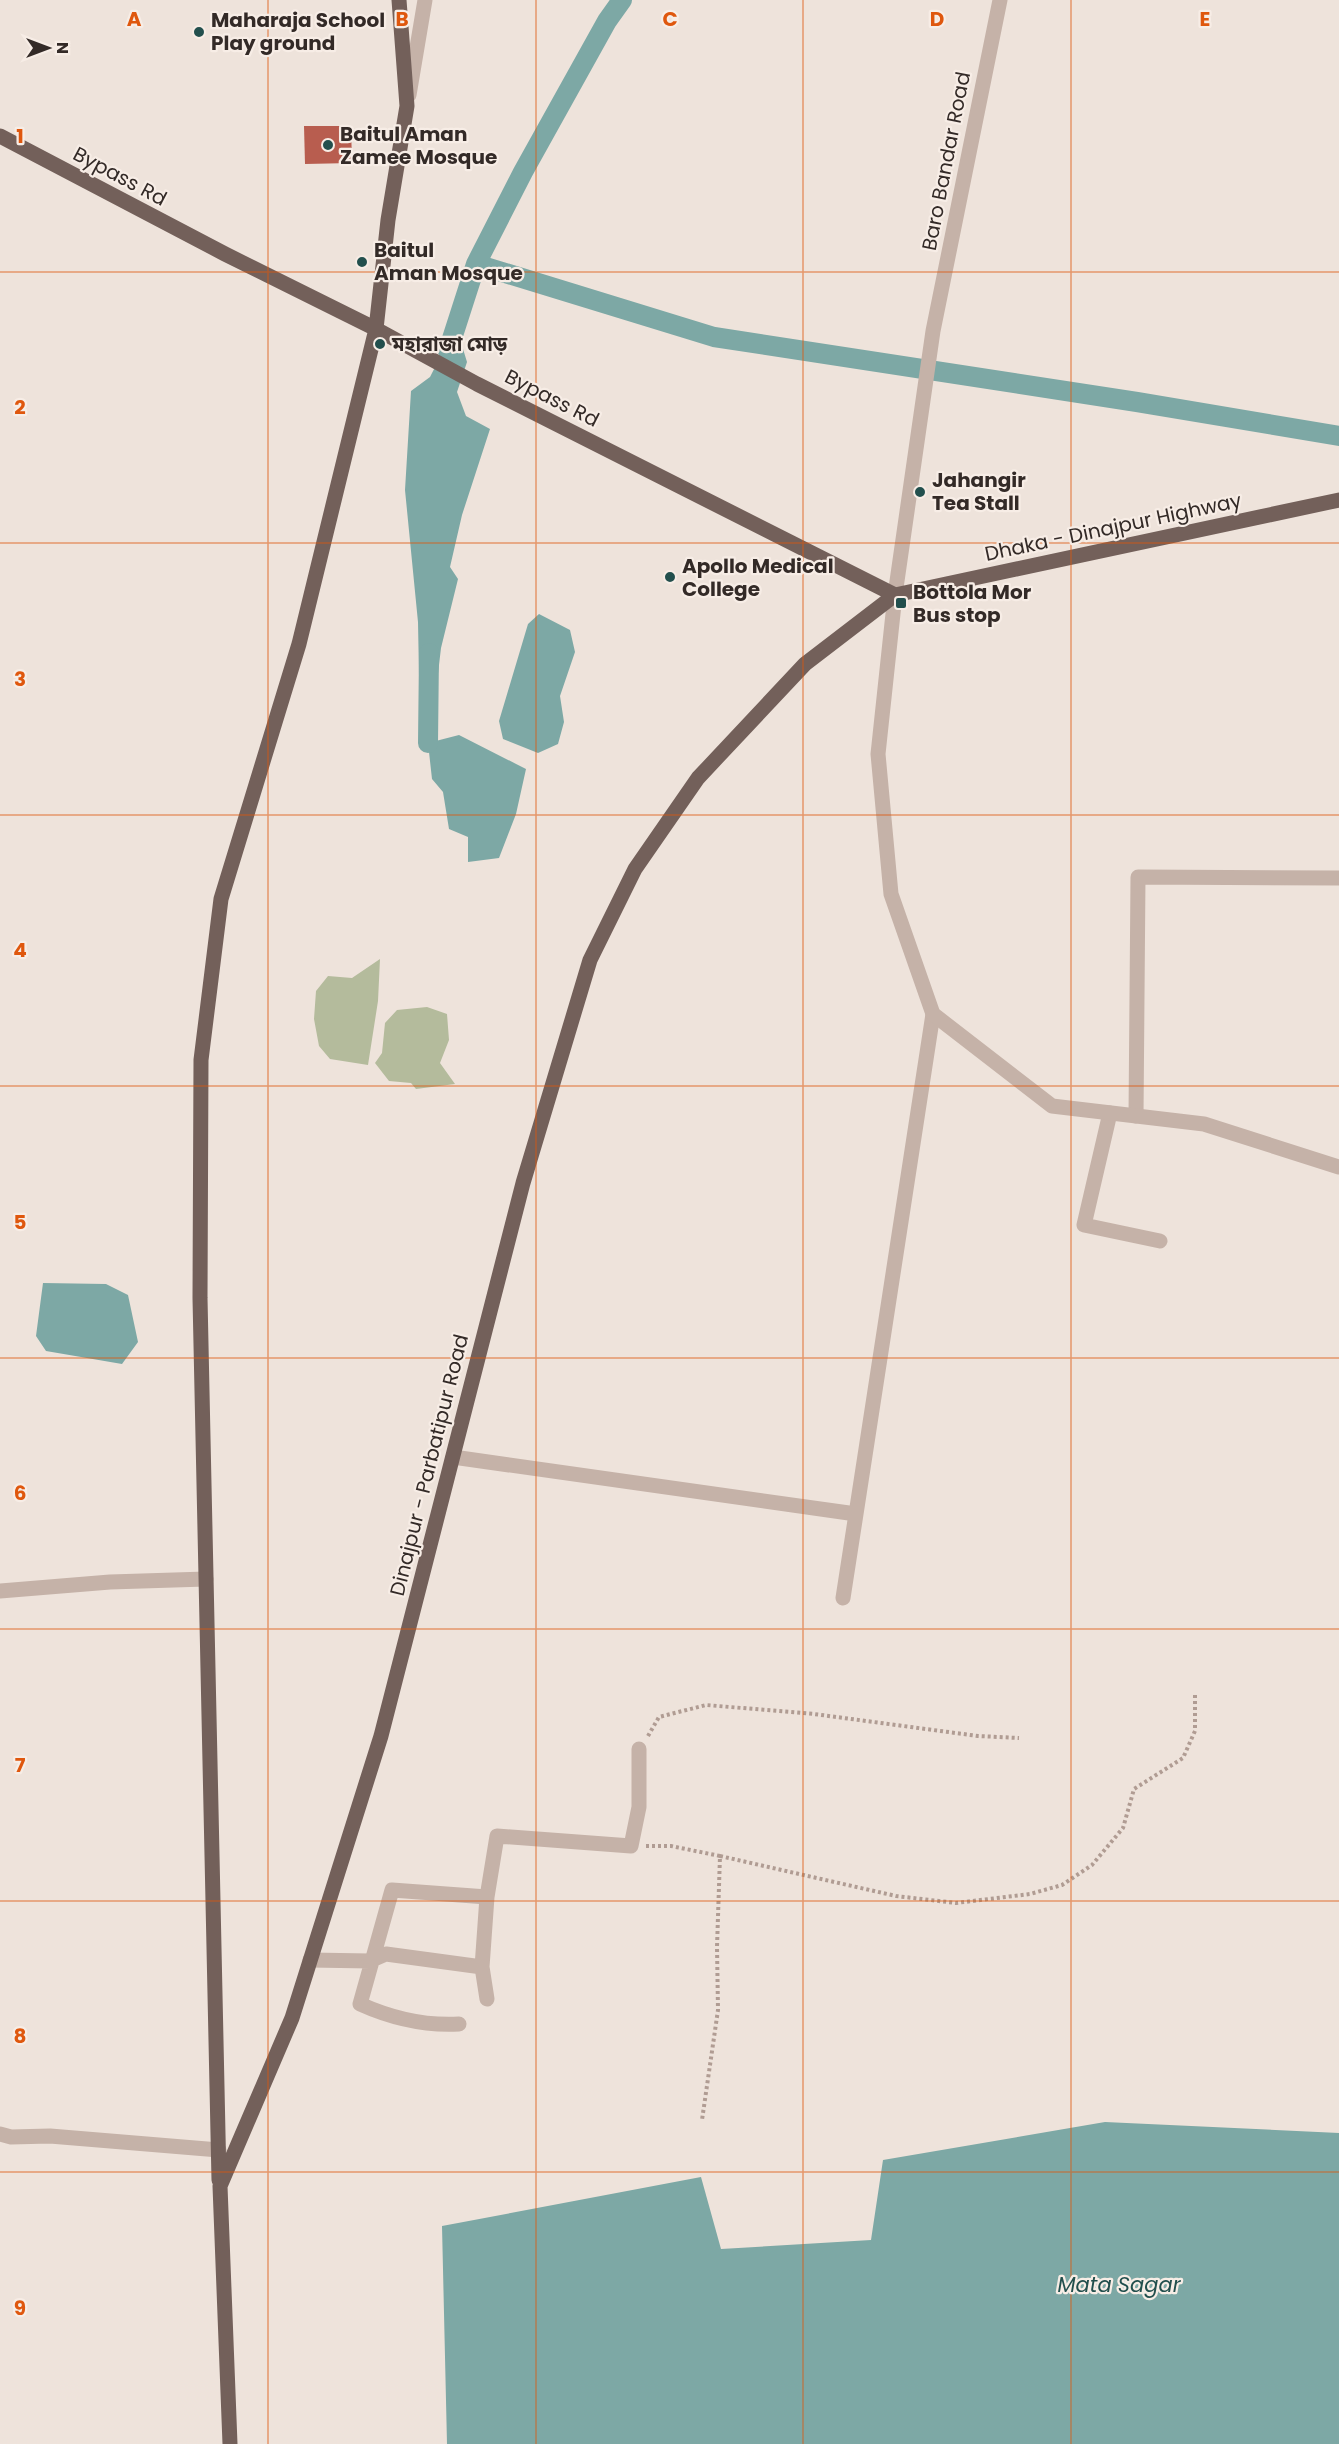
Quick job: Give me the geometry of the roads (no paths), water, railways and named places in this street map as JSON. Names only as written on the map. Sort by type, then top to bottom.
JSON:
[{"type":"main road","points":[[220,2186],[200,1298],[201,1059],[221,899],[299,644],[376,329],[388,220],[407,106],[399,0]]},
{"type":"main road","name":"Bypass Rd","points":[[0,136],[214,249],[376,329],[477,384],[895,595]]},
{"type":"main road","name":"Dhaka - Dinajpur Highway","points":[[895,595],[1339,500]]},
{"type":"main road","name":"Dinajpur - Parbatipur Road","points":[[230,2444],[220,2186],[292,2018],[381,1736],[523,1183],[590,960],[635,869],[698,778],[806,664],[895,595]]},
{"type":"street","points":[[407,106],[425,0]]},
{"type":"street","name":"Baro Bandar Road","points":[[933,1014],[891,894],[878,754],[895,595],[933,331],[1000,0]]},
{"type":"street","points":[[1136,1116],[1138,877],[1339,878]]},
{"type":"street","points":[[843,1598],[933,1014],[1052,1106],[1204,1124],[1339,1167]]},
{"type":"street","points":[[1110,1113],[1084,1225],[1160,1241]]},
{"type":"street","points":[[453,1457],[856,1514]]},
{"type":"street","points":[[0,1591],[110,1582],[206,1579]]},
{"type":"street","points":[[487,1999],[482,1967],[487,1897],[497,1836],[631,1846],[639,1807],[639,1749]]},
{"type":"street","points":[[459,2024],[435,2026],[384,2015],[360,2004],[370,1961],[392,1890],[487,1897]]},
{"type":"street","points":[[310,1960],[370,1961],[386,1954],[482,1967]]},
{"type":"street","points":[[0,2134],[11,2137],[50,2136],[219,2150]]},
{"type":"water","points":[[456,326],[467,362],[457,392],[466,416],[490,429],[462,515],[450,567],[458,579],[441,648],[437,682],[419,675],[418,622],[405,490],[411,391],[430,377]]},
{"type":"water","points":[[539,614],[570,630],[575,652],[560,696],[564,722],[558,744],[538,753],[503,739],[499,721],[528,624]]},
{"type":"water","points":[[459,735],[526,769],[516,814],[499,858],[468,862],[468,837],[449,829],[443,792],[432,779],[428,743]]},
{"type":"water","points":[[43,1283],[106,1284],[128,1295],[138,1342],[122,1364],[46,1351],[36,1336]]},
{"type":"water","name":"Mata Sagar","points":[[1105,2122],[1339,2133],[1339,2444],[447,2444],[442,2226],[701,2177],[721,2249],[871,2240],[883,2160]]},
{"type":"waterway","points":[[448,351],[476,264],[523,172],[607,21],[622,0]]},
{"type":"waterway","points":[[476,264],[714,337],[1137,402],[1339,436]]},
{"type":"waterway","points":[[428,743],[429,653]]},
{"type":"place","name":"Maharaja School Play ground","points":[[199,32]]},
{"type":"place","name":"Baitul Aman Zamee Mosque","points":[[328,145]]},
{"type":"place","name":"Baitul Aman Mosque","points":[[362,262]]},
{"type":"place","name":"মহারাজা মোড়","points":[[380,344]]},
{"type":"place","name":"Jahangir Tea Stall","points":[[920,492]]},
{"type":"place","name":"Apollo Medical College","points":[[670,577]]},
{"type":"place","name":"Bottola Mor Bus stop","points":[[901,603]]}]
